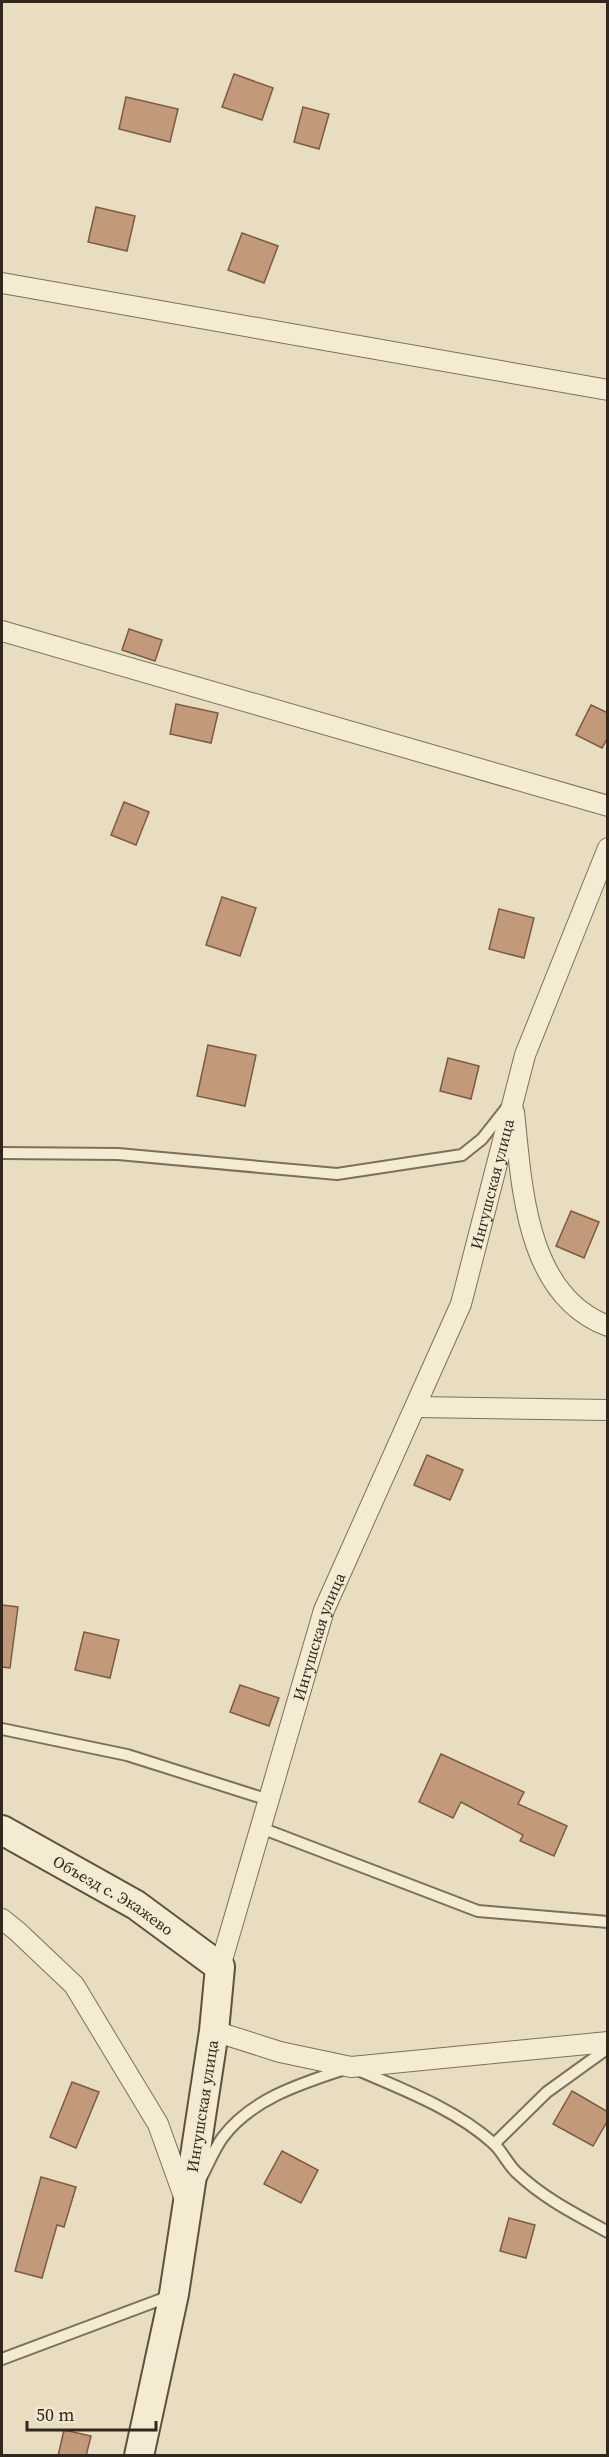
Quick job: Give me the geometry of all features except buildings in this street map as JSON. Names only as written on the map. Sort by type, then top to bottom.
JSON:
[{"type":"street","points":[[2,284],[608,390]]},
{"type":"street","points":[[2,631],[608,806]]},
{"type":"street","name":"Ингушская улица","points":[[139,2456],[174,2295],[214,2031],[220,1967],[324,1610],[417,1407],[461,1304],[525,1055],[606,854]]},
{"type":"street","points":[[512,1100],[523,1191],[532,1232],[544,1262],[557,1286],[574,1306],[608,1326]]},
{"type":"street","points":[[417,1407],[608,1410]]},
{"type":"street","name":"Объезд с. Экажево","points":[[2,1830],[136,1905],[220,1967]]},
{"type":"street","points":[[2,1919],[74,1985],[158,2124],[187,2205]]},
{"type":"street","points":[[214,2031],[280,2052],[351,2067],[608,2042]]},
{"type":"lane","points":[[2,1153],[118,1154],[337,1174],[462,1155],[483,1139],[512,1100]]},
{"type":"lane","points":[[2,1729],[127,1755],[269,1800]]},
{"type":"lane","points":[[261,1828],[478,1911],[608,1922]]},
{"type":"lane","points":[[494,2144],[547,2092],[608,2048]]},
{"type":"lane","points":[[187,2205],[223,2138],[244,2116],[298,2085],[351,2067],[416,2095],[494,2144],[513,2169],[534,2189],[608,2232]]},
{"type":"lane","points":[[2,2359],[174,2295]]}]
